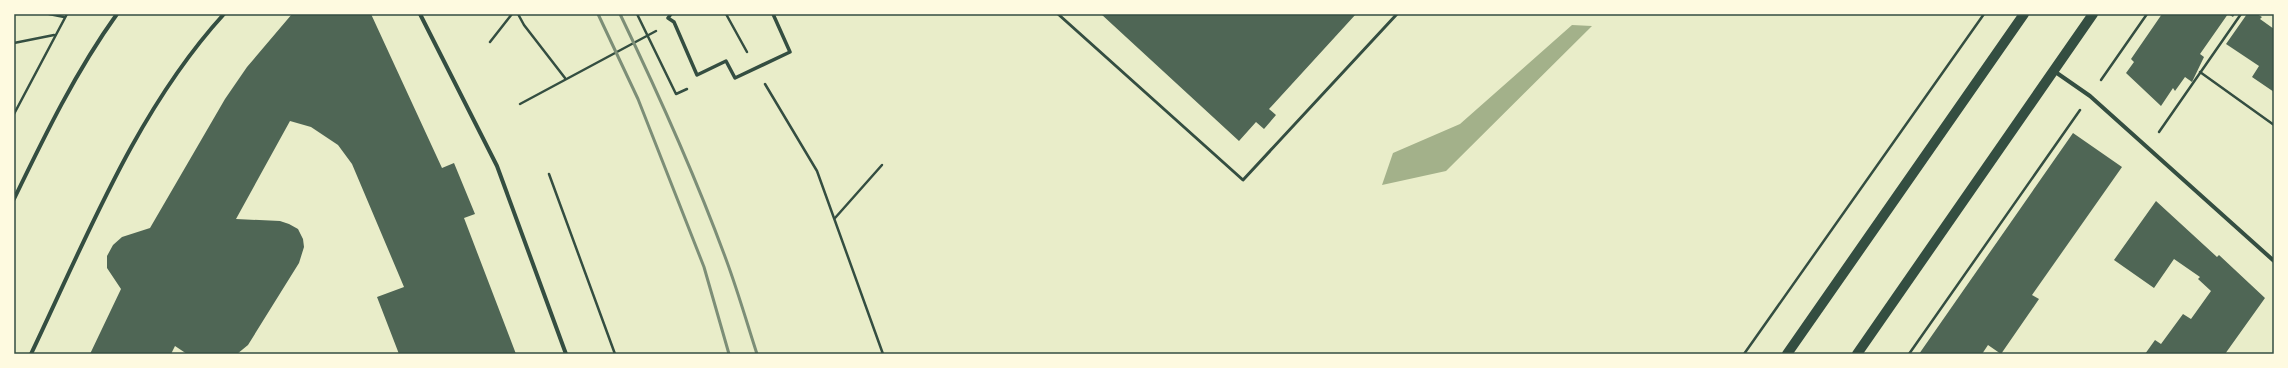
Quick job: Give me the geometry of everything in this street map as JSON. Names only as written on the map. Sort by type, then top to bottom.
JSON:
[{"type":"main road","points":[[1787,354],[2024,14]]},
{"type":"main road","points":[[1857,354],[2093,14]]},
{"type":"street","points":[[14,198],[46,132],[90,53],[117,14]]},
{"type":"street","points":[[31,354],[134,143],[169,83],[224,14]]},
{"type":"street","points":[[420,14],[497,166],[566,354]]},
{"type":"street","points":[[671,14],[668,18],[674,22],[697,75],[726,61],[735,78],[790,52],[773,14]]},
{"type":"street","points":[[2054,70],[2090,96],[2274,261]]},
{"type":"lane","points":[[1058,14],[1243,180],[1397,14]]},
{"type":"path","points":[[49,14],[64,17]]},
{"type":"path","points":[[14,114],[54,35],[67,14]]},
{"type":"path","points":[[490,42],[512,14]]},
{"type":"path","points":[[518,14],[524,25],[565,78]]},
{"type":"path","points":[[637,14],[661,64]]},
{"type":"path","points":[[726,14],[756,69],[817,171],[883,354]]},
{"type":"path","points":[[1744,354],[1984,14]]},
{"type":"path","points":[[1909,354],[2147,14]]},
{"type":"path","points":[[2148,148],[2241,14]]},
{"type":"path","points":[[520,104],[565,78],[674,22]]},
{"type":"path","points":[[14,43],[54,35]]},
{"type":"path","points":[[2200,72],[2274,125]]},
{"type":"path","points":[[835,218],[882,165]]},
{"type":"path","points":[[549,174],[615,354]]},
{"type":"shaded area","points":[[1572,25],[1592,26],[1446,171],[1382,185],[1393,153],[1460,124]]},
{"type":"building","points":[[292,14],[371,14],[442,168],[454,163],[475,214],[464,218],[516,354],[399,354],[377,297],[404,287],[352,164],[338,145],[311,127],[290,121],[236,219],[280,221],[289,224],[298,229],[303,239],[304,247],[299,263],[248,345],[237,354],[187,354],[175,346],[171,354],[90,354],[121,289],[107,268],[107,256],[113,245],[122,237],[150,228],[225,99],[247,67]]},
{"type":"building","points":[[1101,14],[1356,14],[1269,109],[1276,115],[1264,129],[1256,122],[1239,141]]},
{"type":"building","points":[[2162,14],[2228,14],[2200,54],[2204,57],[2192,82],[2185,77],[2175,91],[2173,88],[2161,106],[2126,73],[2134,62],[2131,59]]},
{"type":"building","points":[[2228,14],[2235,14],[2233,17]]},
{"type":"building","points":[[2247,14],[2257,14],[2262,17],[2260,19],[2274,29],[2274,92],[2252,77],[2259,66],[2226,44]]},
{"type":"building","points":[[2073,133],[2122,167],[2032,295],[2039,299],[2001,354],[1988,345],[1982,354],[1919,354]]},
{"type":"building","points":[[2156,201],[2217,257],[2219,255],[2265,298],[2225,354],[2145,354],[2155,340],[2161,344],[2183,314],[2191,319],[2211,291],[2198,279],[2200,277],[2174,259],[2154,288],[2114,260]]},
{"type":"railway","points":[[598,14],[638,99],[704,267],[729,354]]},
{"type":"railway","points":[[620,14],[663,106],[703,199],[731,273],[757,354]]}]
